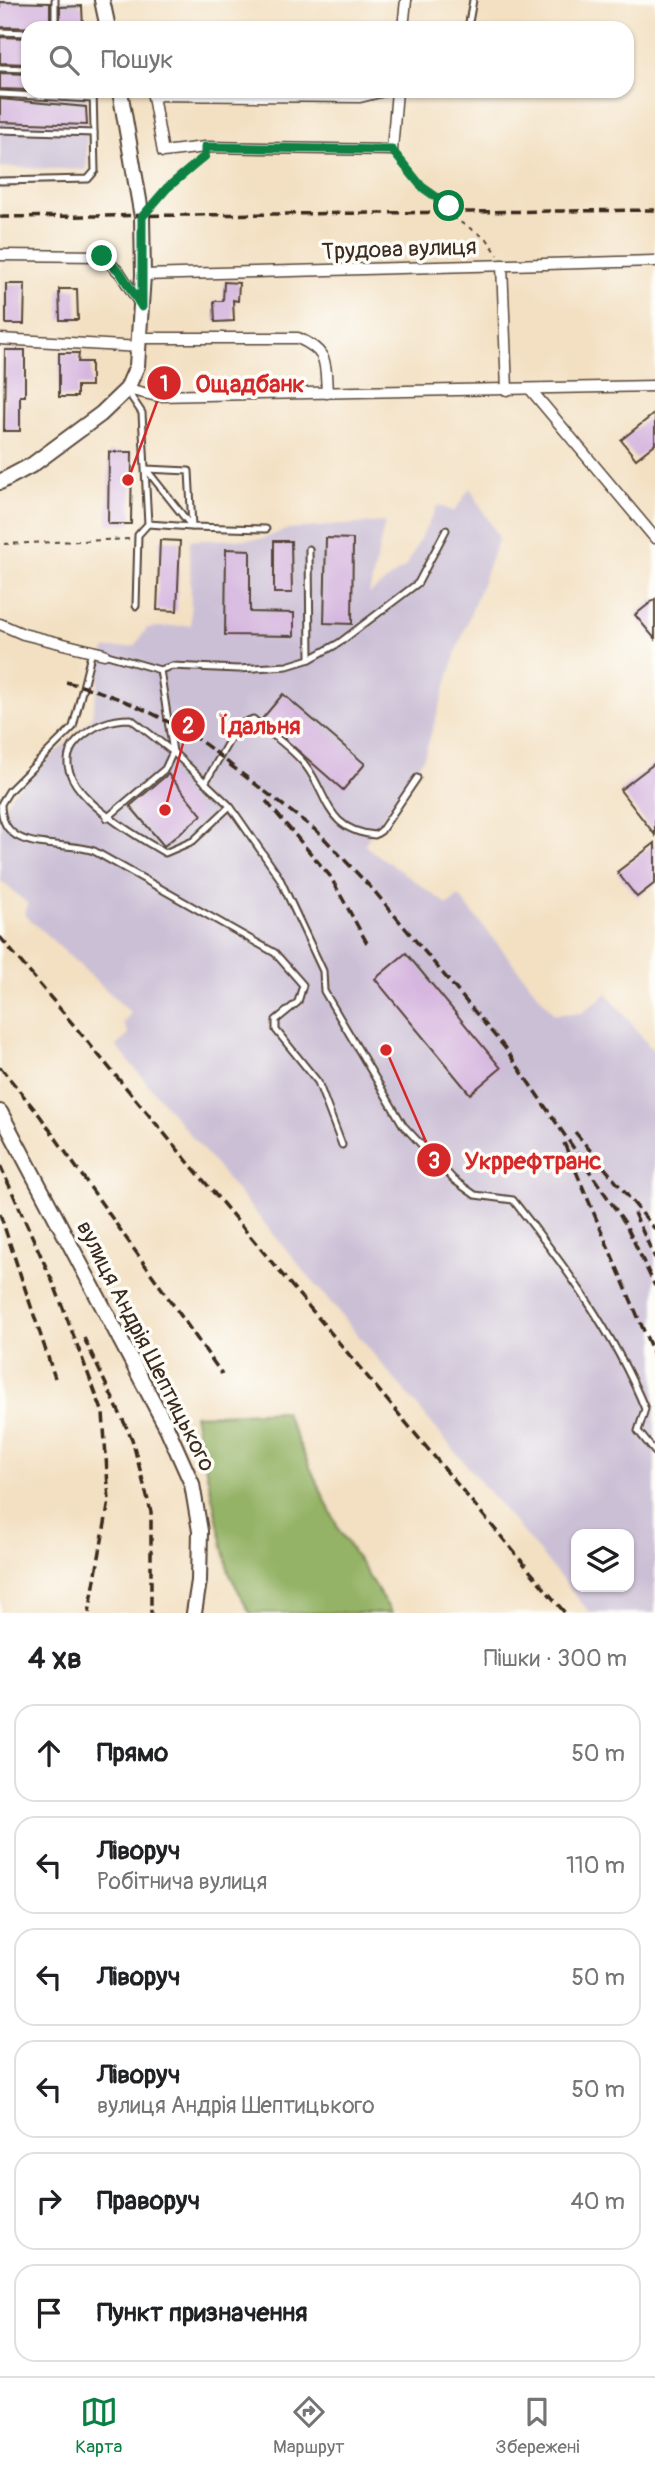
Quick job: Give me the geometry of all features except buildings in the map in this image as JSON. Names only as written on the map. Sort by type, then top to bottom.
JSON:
[{"type":"main road","points":[[102,0],[107,21]]},
{"type":"main road","points":[[0,482],[33,465],[101,414],[127,389],[137,366],[142,307],[142,217],[121,98]]},
{"type":"main road","name":"вулиця Андрія Шептицького","points":[[0,1112],[167,1428],[192,1484],[200,1531],[199,1581],[194,1613]]},
{"type":"street","points":[[404,21],[405,0]]},
{"type":"street","points":[[154,98],[163,152],[205,147],[392,150],[396,98]]},
{"type":"street","points":[[0,255],[102,256],[120,272],[142,307]]},
{"type":"street","name":"Трудова вулиця","points":[[143,275],[655,261]]},
{"type":"street","points":[[502,265],[507,390]]},
{"type":"street","points":[[0,339],[140,343],[298,338],[319,349],[325,357],[327,393]]},
{"type":"street","points":[[127,389],[157,396],[655,386]]},
{"type":"street","points":[[531,390],[655,538]]},
{"type":"street","points":[[0,624],[23,634],[104,654]]},
{"type":"lane","points":[[55,0],[55,21]]},
{"type":"lane","points":[[469,21],[473,0]]},
{"type":"lane","points":[[0,32],[21,33]]},
{"type":"lane","points":[[0,68],[21,69]]},
{"type":"lane","points":[[0,94],[21,95]]},
{"type":"lane","points":[[0,181],[88,179],[95,171],[93,99],[74,98]]},
{"type":"lane","points":[[0,130],[94,133]]},
{"type":"lane","points":[[127,389],[142,414],[146,468],[148,524],[138,539],[136,606]]},
{"type":"lane","points":[[146,468],[192,527]]},
{"type":"lane","points":[[146,468],[189,471],[192,527]]},
{"type":"lane","points":[[148,524],[266,529]]},
{"type":"lane","points":[[104,654],[160,670],[172,666],[237,669],[287,666],[310,659],[340,643],[418,583],[446,530]]},
{"type":"lane","points":[[309,549],[310,659]]},
{"type":"lane","points":[[92,651],[73,727],[9,791],[1,804],[5,825],[14,835],[29,842],[83,847],[94,851],[275,953],[303,985],[298,1002],[276,1020],[276,1030],[318,1082],[342,1145]]},
{"type":"lane","points":[[107,818],[166,769],[173,752],[160,670]]},
{"type":"lane","points":[[230,806],[193,841],[165,853],[107,818],[75,782],[68,764],[75,744],[89,729],[106,722],[131,719],[173,752],[230,806],[279,877],[323,971],[324,991],[403,1125],[454,1180],[475,1195],[513,1200],[565,1267],[627,1364],[645,1409],[638,1432],[655,1452]]},
{"type":"lane","points":[[205,783],[238,725],[253,719],[306,765],[325,805],[350,829],[361,834],[375,835],[381,831],[418,778]]},
{"type":"path","points":[[142,217],[167,188],[205,156],[205,147]]},
{"type":"path","points":[[392,150],[422,187],[449,206],[452,217],[487,239],[502,265]]},
{"type":"path","points":[[4,544],[138,539]]},
{"type":"shaded area","points":[[0,0],[77,0],[82,6],[83,21],[21,21],[21,98],[86,98],[87,170],[0,167]]},
{"type":"shaded area","points":[[470,488],[499,538],[457,650],[424,757],[364,845],[448,905],[459,896],[554,1014],[582,1013],[607,993],[655,1053],[655,1613],[590,1613],[572,1592],[634,1592],[634,1529],[571,1529],[571,1590],[116,1046],[129,1034],[123,1023],[131,1013],[24,914],[28,904],[0,880],[0,811],[13,793],[91,719],[105,649],[135,646],[147,628],[191,625],[190,540],[262,539],[288,529],[385,522],[369,594],[406,566],[438,505],[454,512]]},
{"type":"green space","points":[[284,1411],[339,1530],[392,1613],[250,1613],[229,1573],[194,1415]]},
{"type":"railway","points":[[0,217],[655,210]]},
{"type":"railway","points":[[66,682],[111,696],[157,716],[201,742],[237,771]]},
{"type":"railway","points":[[229,764],[318,832],[375,892],[505,1048],[625,1223],[655,1286]]},
{"type":"railway","points":[[266,801],[330,876],[367,943]]},
{"type":"railway","points":[[0,937],[565,1613]]},
{"type":"railway","points":[[0,1067],[40,1116],[222,1374]]},
{"type":"railway","points":[[575,1132],[655,1229]]},
{"type":"railway","points":[[564,1143],[655,1357]]},
{"type":"railway","points":[[0,1165],[55,1287],[103,1413],[109,1501],[89,1613]]},
{"type":"railway","points":[[634,1213],[655,1258]]},
{"type":"railway","points":[[0,1214],[55,1378]]},
{"type":"railway","points":[[84,1338],[132,1439],[151,1512],[151,1613]]},
{"type":"place","name":"Ощадбанк","points":[[128,480]]},
{"type":"place","name":"Їдальня","points":[[165,810]]},
{"type":"place","name":"Укррефтранс","points":[[386,1050]]},
{"type":"route","points":[[102,256],[120,272],[142,307],[142,217],[167,188],[205,156],[205,147],[392,150],[422,187],[449,206]]}]
